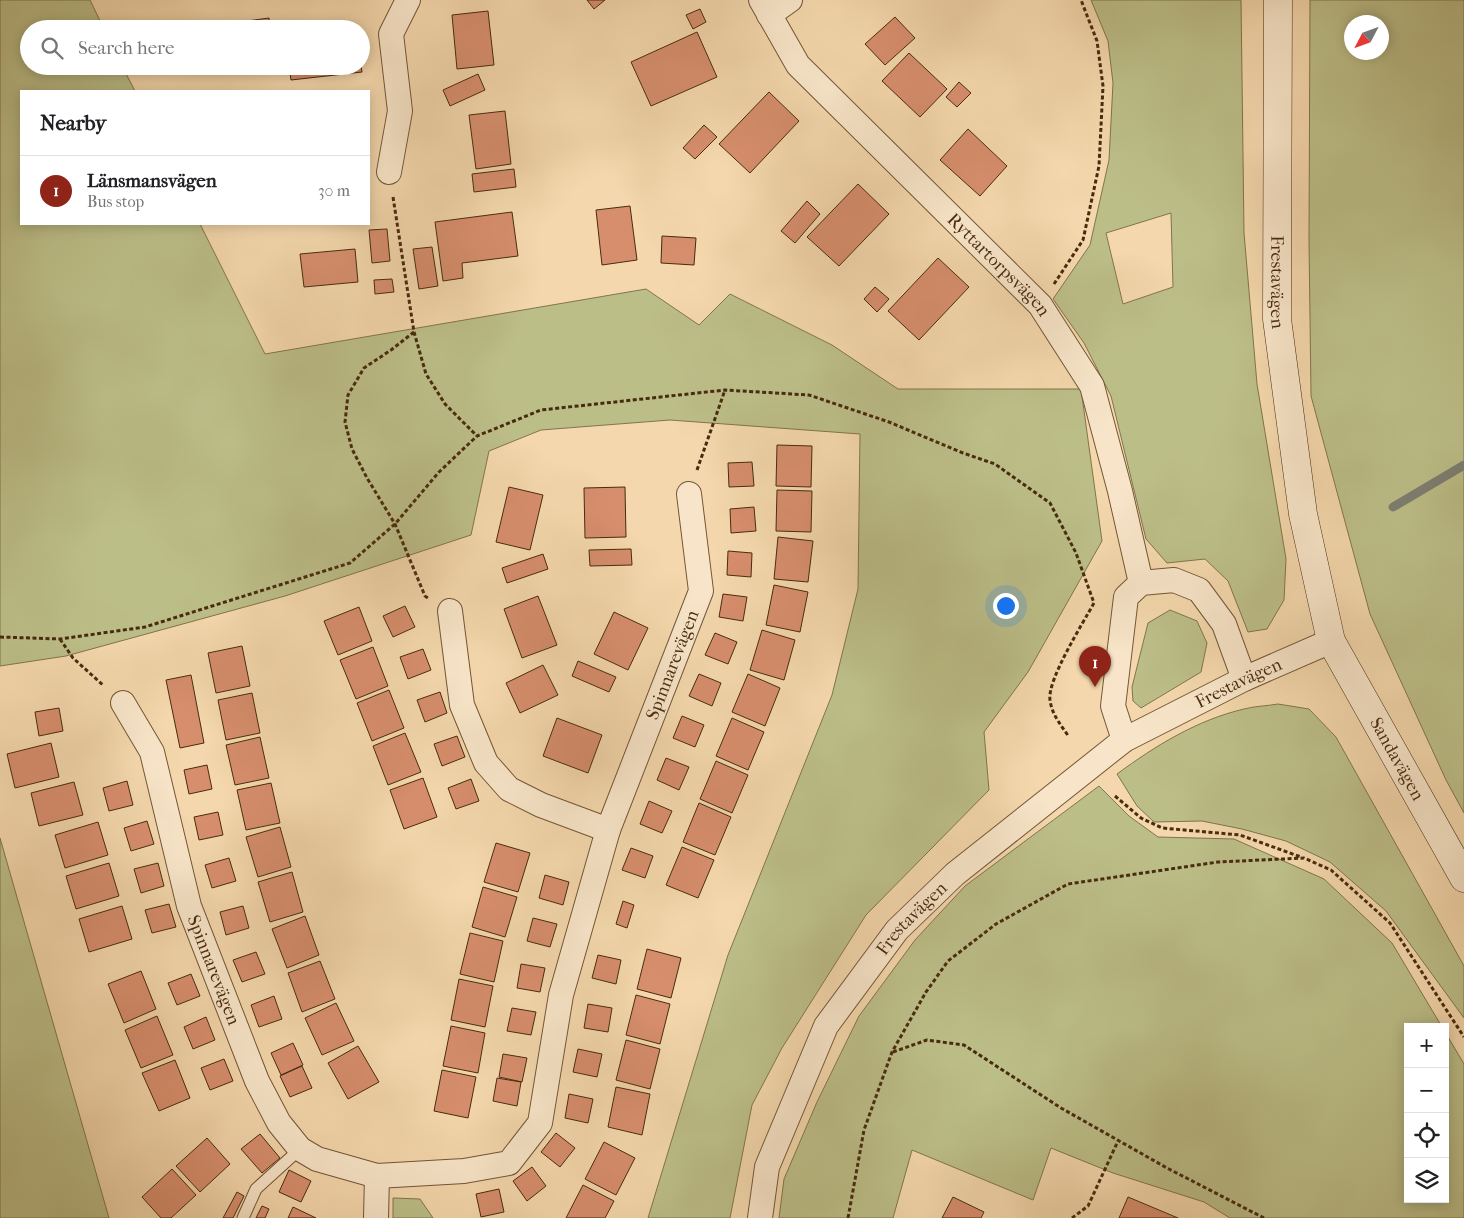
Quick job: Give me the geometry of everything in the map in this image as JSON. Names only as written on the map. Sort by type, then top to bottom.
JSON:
[{"type":"street","points":[[389,172],[400,111],[391,34],[408,0]]},
{"type":"street","points":[[765,8],[790,0]]},
{"type":"street","name":"Frestavägen","points":[[760,1218],[767,1167],[826,1026],[897,930],[954,874],[1124,740],[1244,679],[1331,641],[1303,514],[1277,319],[1278,0]]},
{"type":"street","name":"Ryttartorpsvägen","points":[[765,8],[798,66],[1040,305],[1092,386],[1120,491],[1141,583]]},
{"type":"street","name":"Spinnarevägen","points":[[123,704],[152,752],[189,906],[257,1081],[279,1123],[300,1149],[317,1159],[377,1176],[464,1171],[509,1163],[540,1123],[561,995],[608,830],[701,591],[689,494]]},
{"type":"street","points":[[1124,740],[1113,706],[1126,598],[1141,583],[1174,580],[1199,590],[1224,624],[1244,679]]},
{"type":"street","points":[[450,611],[462,705],[486,763],[509,789],[541,805],[608,830]]},
{"type":"street","name":"Sandavägen","points":[[1331,641],[1464,878]]},
{"type":"street","points":[[376,1218],[377,1176]]},
{"type":"lane","points":[[243,1218],[256,1189],[300,1149]]},
{"type":"path","points":[[1040,305],[1083,240],[1099,166],[1103,86],[1097,41],[1081,0]]},
{"type":"path","points":[[389,172],[414,332],[426,374],[445,404],[477,436]]},
{"type":"path","points":[[414,332],[364,368],[348,395],[346,422],[352,449],[395,524],[425,596],[450,611]]},
{"type":"path","points":[[689,494],[725,390]]},
{"type":"path","points":[[0,637],[60,639],[145,627],[350,563],[395,524],[439,472],[477,436],[541,410],[725,390],[809,395],[889,422],[963,453],[995,464],[1050,504],[1076,553],[1094,603],[1054,678],[1049,698],[1054,715],[1069,737]]},
{"type":"path","points":[[60,639],[72,658],[123,704]]},
{"type":"path","points":[[1115,796],[1141,818],[1162,828],[1240,834],[1331,870],[1390,923],[1464,1037]]},
{"type":"path","points":[[848,1218],[864,1130],[892,1052],[926,992],[948,961],[996,924],[1068,884],[1218,862],[1304,858]]},
{"type":"path","points":[[892,1052],[927,1040],[964,1045],[1061,1108],[1118,1141],[1264,1218]]},
{"type":"path","points":[[1072,1218],[1088,1206],[1118,1141]]},
{"type":"green space","points":[[0,0],[90,0],[100,20],[20,20],[20,75],[127,75],[134,90],[20,90],[20,225],[200,225],[265,354],[646,289],[699,325],[730,294],[832,345],[898,389],[1081,389],[1102,541],[1028,672],[984,732],[989,790],[866,915],[782,1048],[752,1105],[730,1218],[648,1218],[728,955],[832,695],[858,589],[860,434],[670,420],[541,430],[489,451],[471,535],[285,596],[66,656],[0,666]]},
{"type":"green space","points":[[1091,0],[1241,0],[1244,233],[1257,384],[1286,559],[1284,600],[1267,629],[1248,632],[1228,581],[1205,559],[1167,563],[1146,539],[1111,396],[1084,343],[1053,299],[1090,245],[1109,160],[1113,83],[1108,41]],"holes":[[[1171,213],[1173,287],[1123,304],[1106,233]]]},
{"type":"green space","points":[[1310,0],[1464,0],[1464,813],[1446,780],[1370,614],[1311,396],[1309,239]]},
{"type":"green space","points":[[1170,610],[1197,621],[1207,643],[1201,672],[1141,708],[1133,701],[1132,687],[1148,623]]},
{"type":"green space","points":[[1278,704],[1309,709],[1336,737],[1464,966],[1464,1018],[1386,911],[1330,862],[1286,841],[1242,829],[1202,821],[1154,822],[1137,806],[1117,774],[1161,744],[1193,727],[1244,709]]},
{"type":"green space","points":[[1099,786],[1129,816],[1158,837],[1234,839],[1324,879],[1392,943],[1440,1023],[1404,1023],[1404,1203],[1449,1203],[1449,1039],[1464,1064],[1464,1218],[1230,1218],[1204,1202],[1113,1173],[1051,1148],[1033,1200],[912,1150],[893,1218],[779,1218],[784,1179],[817,1102],[859,1016],[915,940],[965,886]]},
{"type":"green space","points":[[0,838],[109,1218],[0,1218]]},
{"type":"green space","points":[[393,1198],[420,1199],[433,1218],[393,1218]]},
{"type":"building","points":[[587,0],[605,0],[594,9]]},
{"type":"building","points":[[700,9],[706,22],[693,29],[686,15]]},
{"type":"building","points":[[488,11],[494,65],[457,69],[452,15]]},
{"type":"building","points":[[895,17],[915,38],[885,65],[865,44]]},
{"type":"building","points":[[697,32],[717,77],[651,106],[631,62]]},
{"type":"building","points":[[909,53],[947,89],[920,117],[882,81]]},
{"type":"building","points":[[478,74],[485,90],[450,106],[443,90]]},
{"type":"building","points":[[290,75],[335,75],[291,80]]},
{"type":"building","points":[[959,82],[971,93],[957,107],[946,97]]},
{"type":"building","points":[[769,92],[799,121],[750,173],[719,144]]},
{"type":"building","points":[[505,111],[511,164],[476,169],[469,115]]},
{"type":"building","points":[[704,125],[717,137],[695,159],[683,148]]},
{"type":"building","points":[[968,129],[1007,166],[980,196],[940,160]]},
{"type":"building","points":[[514,169],[516,187],[474,192],[472,174]]},
{"type":"building","points":[[858,184],[889,214],[839,266],[807,237]]},
{"type":"building","points":[[807,201],[820,214],[795,243],[781,231]]},
{"type":"building","points":[[630,206],[637,260],[602,265],[596,210]]},
{"type":"building","points":[[512,212],[518,256],[462,263],[463,278],[443,281],[435,222]]},
{"type":"building","points":[[387,229],[390,261],[372,263],[369,230]]},
{"type":"building","points":[[662,236],[696,238],[694,265],[661,263]]},
{"type":"building","points":[[432,247],[438,286],[419,289],[413,249]]},
{"type":"building","points":[[355,249],[358,282],[304,287],[300,254]]},
{"type":"building","points":[[938,258],[969,287],[919,340],[888,311]]},
{"type":"building","points":[[392,279],[394,292],[375,294],[374,280]]},
{"type":"building","points":[[875,287],[889,299],[877,312],[864,299]]},
{"type":"building","points":[[777,445],[812,446],[811,487],[776,486]]},
{"type":"building","points":[[752,462],[754,486],[729,487],[728,463]]},
{"type":"building","points":[[509,487],[543,495],[530,550],[496,542]]},
{"type":"building","points":[[625,487],[626,537],[585,538],[584,488]]},
{"type":"building","points":[[777,490],[812,491],[811,532],[776,531]]},
{"type":"building","points":[[754,507],[756,531],[731,533],[730,509]]},
{"type":"building","points":[[778,537],[813,541],[808,582],[774,579]]},
{"type":"building","points":[[631,549],[632,565],[590,566],[589,550]]},
{"type":"building","points":[[728,551],[752,553],[751,577],[727,575]]},
{"type":"building","points":[[543,554],[548,569],[507,583],[502,568]]},
{"type":"building","points":[[774,585],[808,592],[800,632],[766,625]]},
{"type":"building","points":[[723,594],[747,597],[743,621],[719,617]]},
{"type":"building","points":[[538,596],[557,645],[522,658],[504,609]]},
{"type":"building","points":[[405,606],[415,627],[393,637],[383,616]]},
{"type":"building","points":[[359,607],[372,641],[338,655],[324,621]]},
{"type":"building","points":[[614,612],[648,628],[628,670],[594,654]]},
{"type":"building","points":[[762,630],[795,640],[784,680],[750,670]]},
{"type":"building","points":[[715,633],[737,642],[728,664],[705,655]]},
{"type":"building","points":[[242,646],[250,686],[216,693],[208,653]]},
{"type":"building","points":[[373,647],[388,686],[356,699],[340,660]]},
{"type":"building","points":[[423,649],[431,670],[408,679],[400,657]]},
{"type":"building","points":[[578,661],[616,677],[609,692],[572,676]]},
{"type":"building","points":[[543,665],[558,695],[520,713],[506,683]]},
{"type":"building","points":[[699,674],[721,683],[712,706],[689,696]]},
{"type":"building","points":[[748,674],[780,688],[765,726],[732,712]]},
{"type":"building","points":[[191,675],[204,743],[180,748],[166,680]]},
{"type":"building","points":[[389,690],[404,728],[372,741],[357,703]]},
{"type":"building","points":[[440,692],[447,713],[425,722],[417,700]]},
{"type":"building","points":[[252,693],[260,733],[226,740],[218,700]]},
{"type":"building","points":[[59,708],[63,731],[39,736],[35,712]]},
{"type":"building","points":[[682,716],[704,725],[695,747],[673,738]]},
{"type":"building","points":[[557,718],[602,735],[588,773],[543,756]]},
{"type":"building","points":[[732,718],[764,732],[748,770],[716,756]]},
{"type":"building","points":[[405,733],[421,772],[388,785],[373,746]]},
{"type":"building","points":[[457,736],[465,757],[442,766],[434,744]]},
{"type":"building","points":[[260,737],[269,778],[235,785],[226,745]]},
{"type":"building","points":[[51,743],[59,777],[15,788],[7,754]]},
{"type":"building","points":[[666,758],[689,767],[679,790],[657,780]]},
{"type":"building","points":[[716,761],[748,775],[732,813],[700,799]]},
{"type":"building","points":[[207,765],[212,789],[189,794],[184,770]]},
{"type":"building","points":[[423,778],[437,817],[404,829],[390,790]]},
{"type":"building","points":[[471,779],[479,801],[456,809],[448,788]]},
{"type":"building","points":[[127,781],[133,805],[109,811],[103,788]]},
{"type":"building","points":[[74,782],[83,815],[39,826],[31,793]]},
{"type":"building","points":[[271,783],[280,823],[246,830],[237,790]]},
{"type":"building","points":[[649,801],[672,811],[662,833],[640,824]]},
{"type":"building","points":[[699,803],[731,817],[715,855],[683,842]]},
{"type":"building","points":[[218,812],[223,835],[199,840],[194,817]]},
{"type":"building","points":[[147,821],[154,844],[131,851],[124,828]]},
{"type":"building","points":[[98,822],[108,855],[65,868],[55,835]]},
{"type":"building","points":[[280,827],[291,867],[258,877],[246,837]]},
{"type":"building","points":[[496,843],[530,853],[518,892],[484,882]]},
{"type":"building","points":[[682,847],[714,860],[698,898],[666,885]]},
{"type":"building","points":[[631,848],[653,856],[645,878],[622,870]]},
{"type":"building","points":[[229,858],[236,881],[212,888],[205,865]]},
{"type":"building","points":[[109,863],[119,896],[76,909],[66,876]]},
{"type":"building","points":[[158,863],[164,886],[141,893],[134,869]]},
{"type":"building","points":[[292,872],[303,912],[270,922],[258,882]]},
{"type":"building","points":[[545,875],[569,882],[563,905],[539,898]]},
{"type":"building","points":[[483,887],[517,897],[505,937],[472,927]]},
{"type":"building","points":[[623,901],[634,905],[627,928],[616,924]]},
{"type":"building","points":[[169,904],[176,927],[152,933],[145,910]]},
{"type":"building","points":[[122,906],[132,939],[89,952],[79,919]]},
{"type":"building","points":[[243,906],[249,928],[226,935],[220,912]]},
{"type":"building","points":[[305,916],[319,955],[287,968],[272,929]]},
{"type":"building","points":[[533,918],[557,924],[550,947],[527,941]]},
{"type":"building","points":[[470,933],[503,941],[494,982],[460,974]]},
{"type":"building","points":[[647,949],[681,958],[671,998],[637,989]]},
{"type":"building","points":[[256,952],[265,974],[242,982],[233,960]]},
{"type":"building","points":[[598,955],[621,960],[616,984],[592,978]]},
{"type":"building","points":[[320,961],[335,999],[302,1012],[288,973]]},
{"type":"building","points":[[521,964],[545,968],[540,992],[517,988]]},
{"type":"building","points":[[141,971],[156,1009],[124,1023],[108,984]]},
{"type":"building","points":[[191,974],[200,996],[177,1005],[168,983]]},
{"type":"building","points":[[459,979],[493,986],[485,1027],[451,1020]]},
{"type":"building","points":[[636,995],[670,1004],[660,1044],[626,1035]]},
{"type":"building","points":[[274,996],[282,1019],[259,1027],[251,1005]]},
{"type":"building","points":[[336,1003],[354,1041],[322,1055],[305,1018]]},
{"type":"building","points":[[588,1004],[612,1008],[608,1032],[584,1028]]},
{"type":"building","points":[[512,1008],[536,1012],[531,1035],[507,1031]]},
{"type":"building","points":[[157,1016],[173,1055],[141,1068],[125,1030]]},
{"type":"building","points":[[206,1017],[215,1040],[193,1049],[184,1027]]},
{"type":"building","points":[[451,1026],[485,1033],[478,1073],[443,1066]]},
{"type":"building","points":[[626,1040],[660,1049],[650,1089],[616,1080]]},
{"type":"building","points":[[293,1043],[303,1065],[281,1075],[271,1053]]},
{"type":"building","points":[[358,1046],[379,1082],[348,1099],[328,1063]]},
{"type":"building","points":[[578,1049],[602,1054],[597,1077],[573,1072]]},
{"type":"building","points":[[503,1054],[527,1058],[522,1082],[499,1077]]},
{"type":"building","points":[[224,1059],[233,1081],[210,1090],[201,1068]]},
{"type":"building","points":[[175,1060],[190,1098],[159,1111],[142,1073]]},
{"type":"building","points":[[302,1066],[312,1088],[290,1097],[280,1076]]},
{"type":"building","points":[[442,1070],[476,1077],[468,1118],[434,1111]]},
{"type":"building","points":[[497,1078],[521,1082],[517,1106],[493,1101]]},
{"type":"building","points":[[616,1087],[650,1094],[642,1135],[608,1127]]},
{"type":"building","points":[[569,1094],[593,1099],[588,1123],[565,1118]]},
{"type":"building","points":[[556,1133],[575,1148],[560,1167],[541,1152]]},
{"type":"building","points":[[260,1134],[280,1158],[262,1173],[241,1149]]},
{"type":"building","points":[[207,1138],[230,1164],[200,1192],[176,1166]]},
{"type":"building","points":[[604,1142],[635,1158],[616,1195],[585,1179]]},
{"type":"building","points":[[532,1167],[546,1186],[527,1201],[513,1181]]},
{"type":"building","points":[[172,1169],[196,1195],[171,1218],[161,1218],[142,1197]]},
{"type":"building","points":[[289,1170],[311,1181],[301,1202],[279,1192]]},
{"type":"building","points":[[583,1185],[614,1201],[605,1218],[566,1218]]},
{"type":"building","points":[[499,1189],[504,1212],[481,1217],[476,1194]]},
{"type":"building","points":[[237,1192],[244,1196],[233,1218],[223,1218]]},
{"type":"building","points":[[953,1197],[984,1212],[981,1218],[942,1218]]},
{"type":"building","points":[[1128,1197],[1178,1218],[1119,1218]]},
{"type":"building","points":[[262,1206],[269,1209],[265,1218],[256,1218]]},
{"type":"building","points":[[293,1207],[316,1218],[288,1218]]},
{"type":"waterway","points":[[1393,507],[1464,465]]},
{"type":"place","name":"Länsmansvägen","points":[[1095,687]]}]
